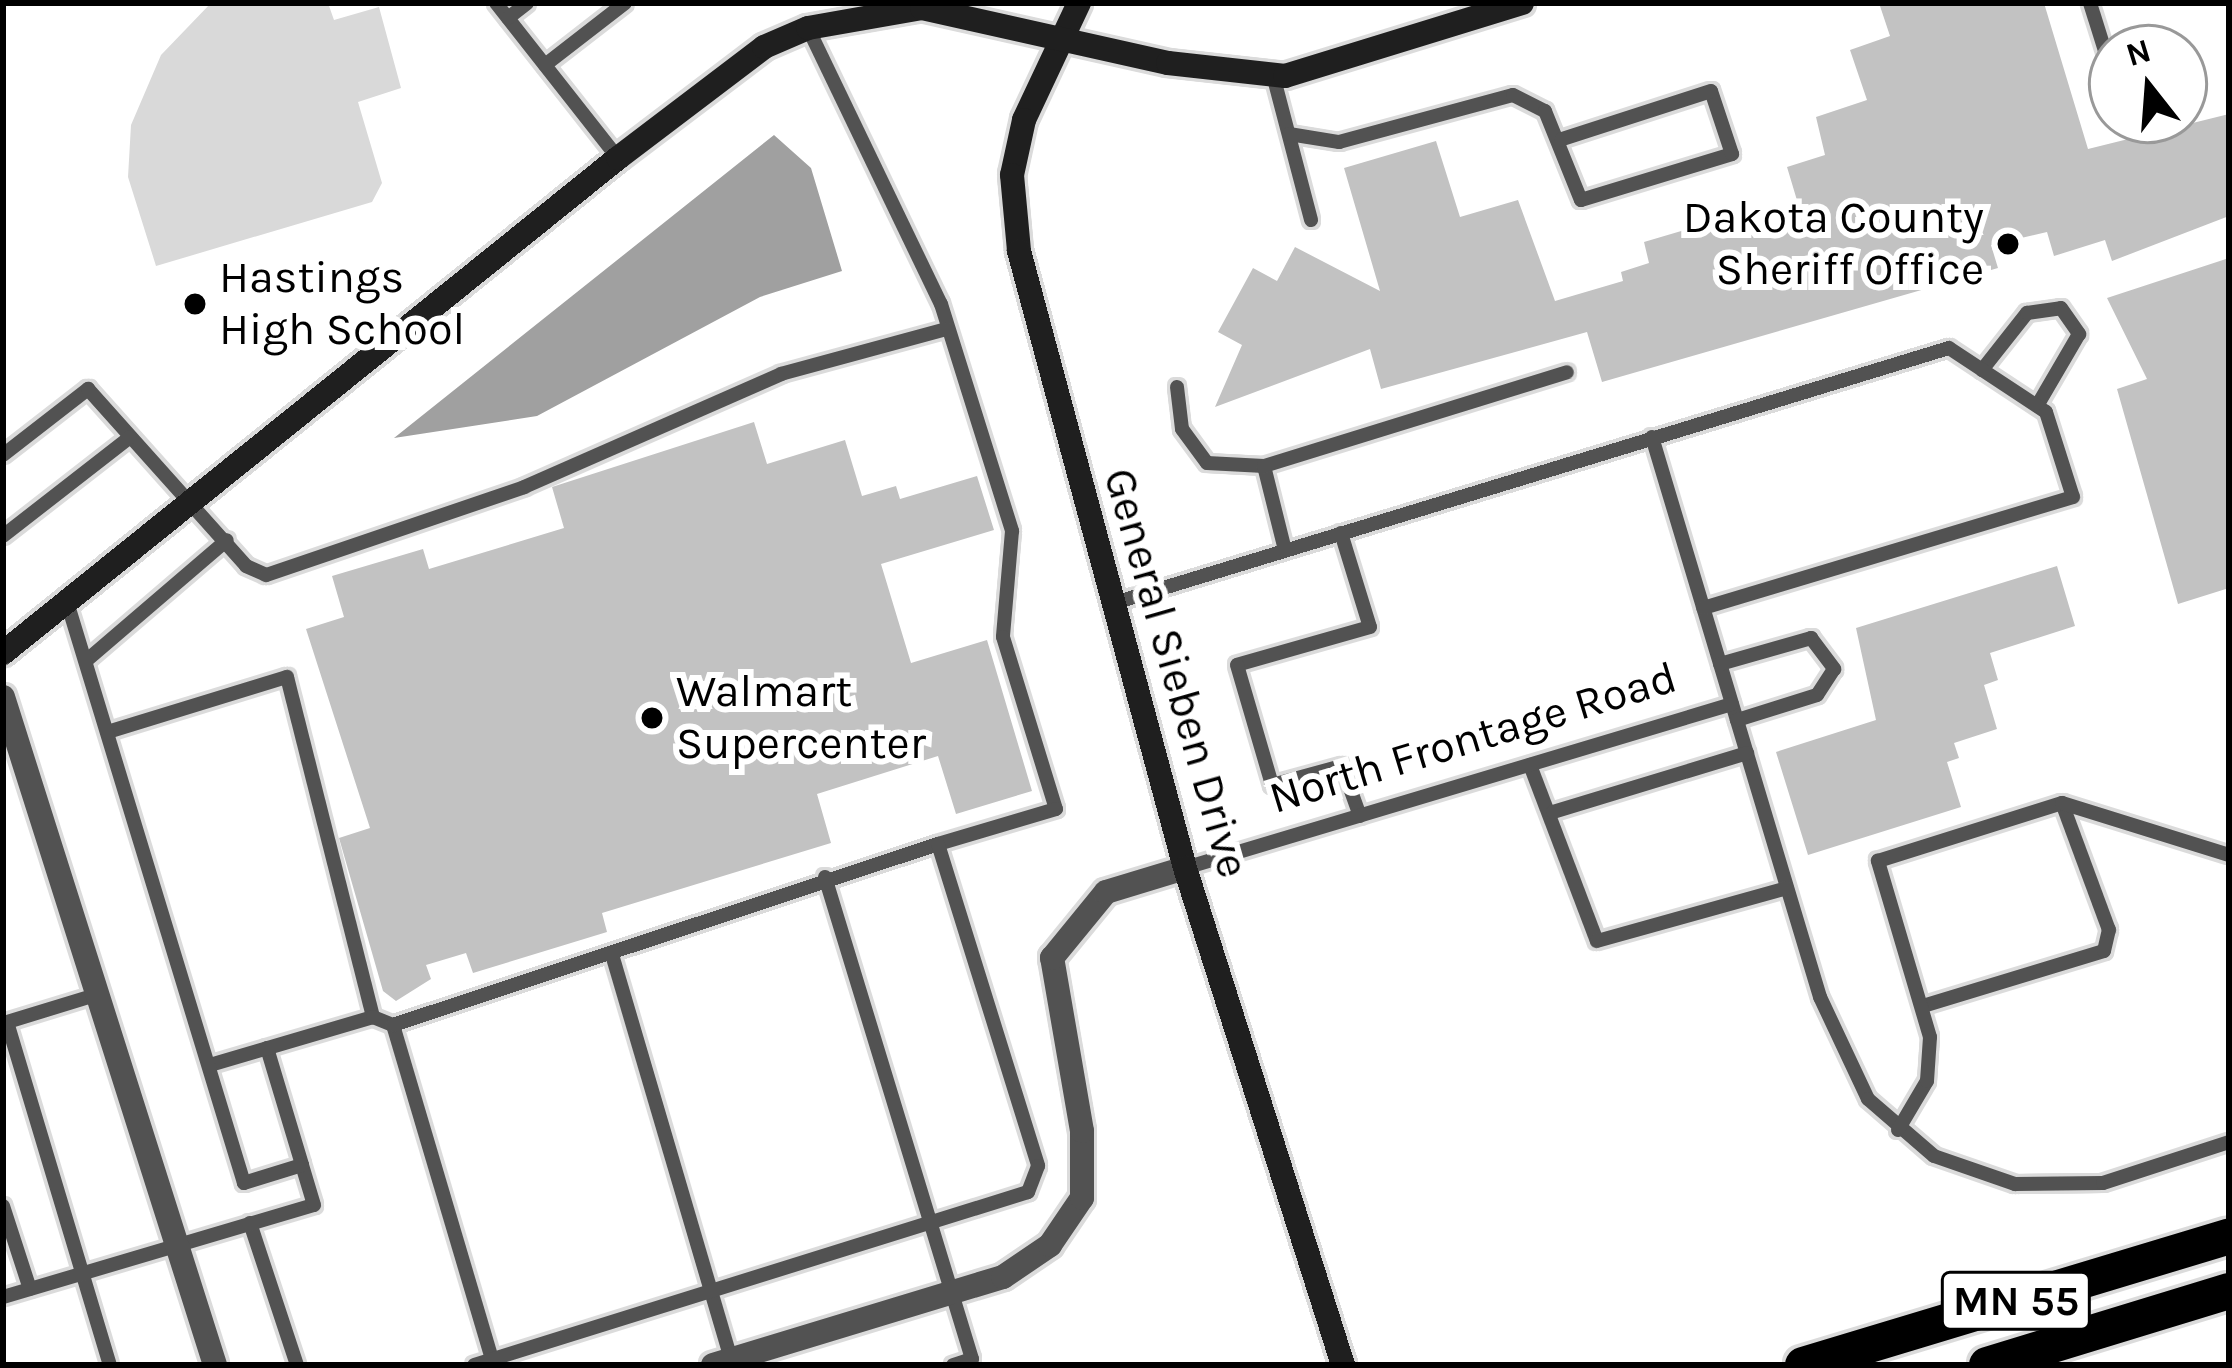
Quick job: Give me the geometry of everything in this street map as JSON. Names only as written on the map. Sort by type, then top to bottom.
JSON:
[{"type":"highway","name":"MN 55","points":[[1803,1365],[2229,1237]]},
{"type":"highway","name":"MN 55","points":[[1987,1365],[2229,1291]]},
{"type":"street","name":"General Sieben Drive","points":[[1079,3],[1057,35],[1012,175],[1019,251],[1185,868],[1343,1365]]},
{"type":"street","points":[[3,653],[618,158],[764,47],[808,28],[922,8],[1273,75],[1522,3]]},
{"type":"street","points":[[3,697],[102,993],[215,1365]]},
{"type":"street","name":"North Frontage Road","points":[[722,1362],[952,1292],[1050,1245],[1082,1198],[1082,1131],[1052,958],[1106,892],[1185,868]]},
{"type":"lane","points":[[496,3],[618,158]]},
{"type":"lane","points":[[508,18],[527,3]]},
{"type":"lane","points":[[545,65],[625,3]]},
{"type":"lane","points":[[210,1065],[373,1017],[392,1025],[613,958],[627,939],[1056,809],[1003,637],[1012,531],[915,240],[808,28]]},
{"type":"lane","points":[[1273,75],[1311,220]]},
{"type":"lane","points":[[1288,134],[1340,142],[1514,94],[1545,111],[1562,139],[1581,200],[1732,154],[1712,91],[1562,139]]},
{"type":"lane","points":[[1982,370],[2027,313],[2061,308],[2079,334],[2037,406]]},
{"type":"lane","points":[[3,455],[88,388],[129,438],[194,497],[226,540],[266,575],[524,487],[781,374],[947,329]]},
{"type":"lane","points":[[1111,604],[1949,348],[2037,406],[2072,497],[1703,608]]},
{"type":"lane","points":[[1177,388],[1182,429],[1207,463],[1264,466],[1568,372]]},
{"type":"lane","points":[[1652,437],[1734,712],[1817,695],[1831,684],[1830,654],[1811,638],[1720,664]]},
{"type":"lane","points":[[3,536],[129,438]]},
{"type":"lane","points":[[1264,466],[1285,550]]},
{"type":"lane","points":[[1341,533],[1370,627],[1237,665],[1272,785],[1342,766],[1360,815]]},
{"type":"lane","points":[[87,660],[226,540]]},
{"type":"lane","points":[[67,602],[111,731],[244,1183],[302,1166]]},
{"type":"lane","points":[[111,731],[287,677],[373,1017]]},
{"type":"lane","name":"North Frontage Road","points":[[1185,868],[1530,765],[1734,712],[1839,1048],[1898,1130],[1979,1175],[2066,1186],[2229,1142]]},
{"type":"lane","points":[[1553,812],[1747,753]]},
{"type":"lane","points":[[1530,765],[1553,812],[1598,941],[1787,888]]},
{"type":"lane","points":[[1898,1130],[1927,1081],[1922,1006],[1878,860],[2062,802],[2229,855]]},
{"type":"lane","points":[[1922,1006],[2104,952],[2109,930],[2062,802]]},
{"type":"lane","points":[[474,1365],[1018,1200],[1038,1166],[938,844]]},
{"type":"lane","points":[[825,877],[935,1225],[973,1362],[952,1365]]},
{"type":"lane","points":[[613,958],[715,1292],[722,1362]]},
{"type":"lane","points":[[102,993],[5,1022],[110,1365]]},
{"type":"lane","points":[[392,1025],[493,1362]]},
{"type":"lane","points":[[3,1297],[314,1205],[267,1048]]},
{"type":"lane","points":[[3,1206],[29,1289]]},
{"type":"lane","points":[[250,1223],[297,1365]]},
{"type":"shaded area","points":[[211,3],[328,3],[334,20],[379,7],[401,88],[358,102],[382,183],[372,202],[156,266],[128,177],[131,125],[161,55]]},
{"type":"shaded area","points":[[774,135],[811,168],[842,271],[760,297],[537,416],[394,438]]},
{"type":"building","points":[[1879,3],[2044,3],[2088,149],[2108,144],[2208,144],[2208,119],[2229,114],[2229,216],[2112,261],[2105,240],[2054,256],[2047,232],[1991,245],[1998,268],[1602,382],[1587,332],[1381,389],[1370,349],[1215,407],[1242,345],[1218,332],[1253,268],[1277,281],[1295,247],[1380,291],[1344,168],[1436,141],[1460,217],[1518,200],[1555,301],[1623,281],[1621,272],[1649,263],[1644,242],[1732,216],[1738,236],[1802,217],[1787,167],[1825,155],[1816,117],[1867,100],[1850,50],[1890,36]]},
{"type":"building","points":[[2229,258],[2229,588],[2178,604],[2117,389],[2147,379],[2107,298]]},
{"type":"building","name":"Walmart Supercenter","points":[[754,422],[767,464],[845,440],[862,496],[896,486],[900,499],[977,476],[994,530],[881,564],[911,663],[987,640],[1032,791],[956,814],[938,756],[817,794],[831,843],[602,913],[607,932],[473,973],[466,953],[426,965],[431,979],[396,1001],[383,991],[339,838],[370,828],[306,629],[344,617],[332,576],[423,549],[429,569],[564,528],[552,487]]},
{"type":"building","points":[[2057,566],[2075,626],[1990,653],[1998,680],[1984,685],[1997,729],[1954,743],[1959,758],[1947,762],[1961,807],[1808,855],[1776,752],[1876,720],[1856,628]]},
{"type":"place","name":"Dakota County Sheriff Office","points":[[2008,244]]},
{"type":"place","name":"Hastings High School","points":[[195,304]]},
{"type":"place","name":"Walmart Supercenter","points":[[652,718]]}]
